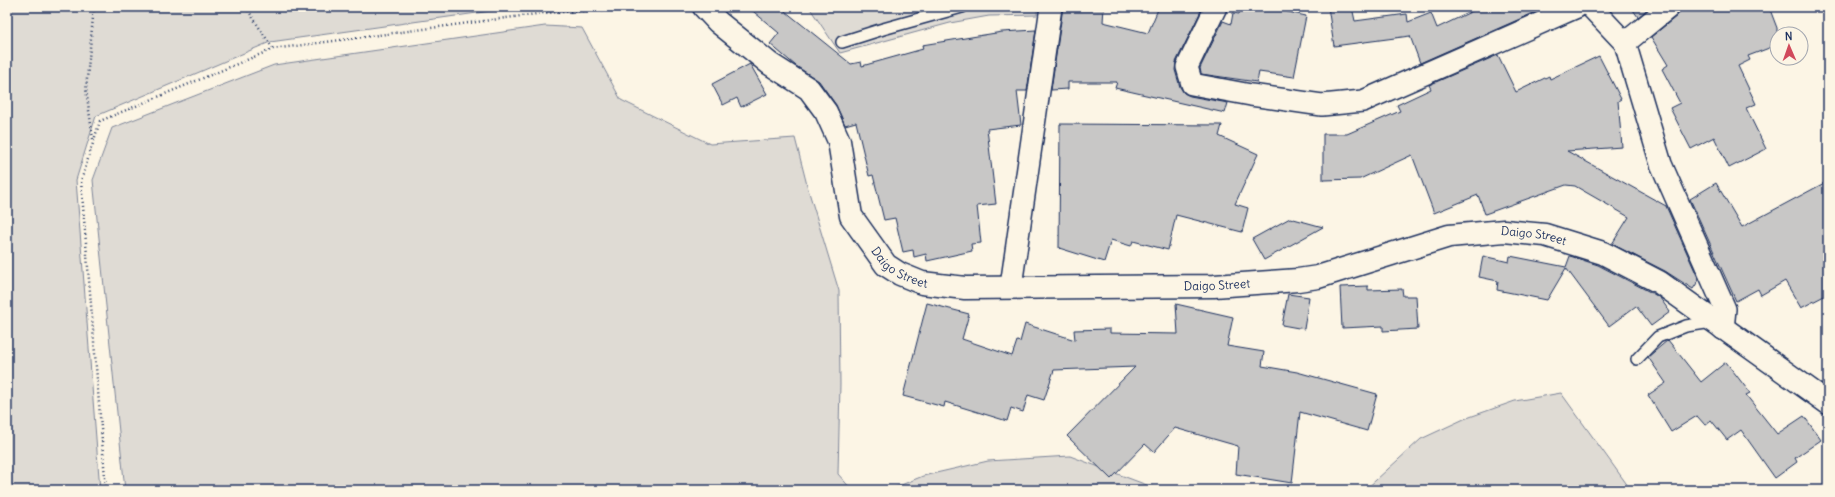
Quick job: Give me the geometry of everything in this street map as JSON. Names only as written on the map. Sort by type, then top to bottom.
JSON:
[{"type":"main road","name":"Daigo Street","points":[[704,7],[718,22],[770,64],[809,89],[826,112],[839,141],[851,216],[886,265],[900,274],[922,283],[965,288],[1011,286],[1214,286],[1298,280],[1318,277],[1449,236],[1504,231],[1545,235],[1603,253],[1659,282],[1718,326],[1828,403]]},
{"type":"street","points":[[1011,286],[1051,7]]},
{"type":"street","points":[[1216,7],[1187,67],[1192,84],[1251,96],[1322,104],[1363,101],[1577,7]]},
{"type":"street","points":[[1591,7],[1625,43],[1661,164],[1725,309],[1718,326]]},
{"type":"street","points":[[1625,43],[1669,7]]},
{"type":"lane","points":[[842,42],[962,7]]},
{"type":"lane","points":[[1637,359],[1658,337],[1686,326],[1718,326]]},
{"type":"path","points":[[94,7],[86,89],[94,142]]},
{"type":"path","points":[[246,7],[273,50]]},
{"type":"path","points":[[106,490],[81,181],[100,121],[273,50],[544,13],[661,7]]},
{"type":"shaded area","points":[[7,7],[520,7],[270,42],[96,116],[76,180],[100,490],[7,490]]},
{"type":"shaded area","points":[[809,7],[1037,7],[1037,15],[989,16],[950,23],[840,53]]},
{"type":"shaded area","points":[[545,26],[582,28],[621,100],[710,144],[795,138],[808,189],[839,291],[840,384],[838,474],[852,490],[125,490],[93,180],[112,128],[274,65]]},
{"type":"shaded area","points":[[1561,393],[1631,490],[1365,490],[1421,439],[1464,419],[1515,401]]},
{"type":"shaded area","points":[[1070,456],[1160,490],[889,490],[923,476],[988,461]]},
{"type":"building","points":[[748,7],[780,7],[851,64],[861,62],[862,66],[923,49],[922,45],[1002,32],[1036,30],[1027,91],[1017,91],[1021,125],[987,129],[996,204],[977,206],[981,243],[971,244],[972,251],[927,261],[926,254],[914,257],[913,250],[903,252],[895,218],[884,220],[873,175],[869,176],[856,122],[845,125],[836,105],[819,81],[796,66],[770,44],[779,33]]},
{"type":"building","points":[[1063,7],[1104,7],[1103,22],[1148,33],[1159,7],[1192,7],[1201,11],[1176,62],[1175,70],[1180,87],[1184,93],[1190,96],[1228,103],[1225,113],[1115,88],[1117,82],[1068,82],[1068,89],[1051,90]]},
{"type":"building","points":[[1241,7],[1266,7],[1306,16],[1294,77],[1259,72],[1257,82],[1201,74],[1200,68],[1223,21],[1231,24],[1233,13],[1239,14]]},
{"type":"building","points":[[1328,7],[1352,7],[1355,21],[1407,14],[1408,22],[1431,13],[1437,28],[1481,7],[1547,7],[1420,63],[1410,36],[1334,46]]},
{"type":"building","points":[[1631,7],[1650,7],[1638,17]]},
{"type":"building","points":[[1681,7],[1769,7],[1776,26],[1769,26],[1769,48],[1748,56],[1750,60],[1738,66],[1756,104],[1746,108],[1766,149],[1729,168],[1714,137],[1691,149],[1670,108],[1680,103],[1662,69],[1668,65],[1651,37],[1677,16]]},
{"type":"building","points":[[1498,55],[1516,92],[1549,76],[1550,79],[1599,56],[1621,99],[1618,101],[1622,147],[1567,151],[1666,206],[1699,280],[1693,289],[1665,271],[1612,244],[1629,217],[1575,186],[1566,185],[1485,214],[1478,195],[1434,213],[1412,155],[1360,179],[1323,180],[1323,134],[1347,134],[1400,111],[1397,105],[1431,89],[1429,85]]},
{"type":"building","points":[[750,64],[767,94],[741,107],[737,98],[723,105],[712,84]]},
{"type":"building","points":[[1060,124],[1222,125],[1219,136],[1258,154],[1235,204],[1248,208],[1242,232],[1176,215],[1168,250],[1133,241],[1131,246],[1111,240],[1104,262],[1059,248]]},
{"type":"building","points":[[1828,181],[1828,294],[1801,308],[1785,281],[1761,295],[1758,289],[1736,301],[1690,199],[1716,183],[1742,227]]},
{"type":"building","points":[[1290,218],[1323,227],[1264,260],[1252,239]]},
{"type":"building","points":[[1483,256],[1509,262],[1510,256],[1566,267],[1570,256],[1598,265],[1652,293],[1660,298],[1670,312],[1651,326],[1636,306],[1609,326],[1566,268],[1547,300],[1497,290],[1498,281],[1479,277]]},
{"type":"building","points":[[1368,286],[1368,290],[1402,289],[1403,296],[1416,296],[1418,329],[1383,331],[1383,326],[1342,328],[1340,287]]},
{"type":"building","points":[[1288,294],[1309,297],[1304,329],[1282,325]]},
{"type":"building","points":[[927,303],[969,314],[962,339],[1012,356],[1017,341],[1020,342],[1025,324],[1075,340],[1074,330],[1110,329],[1110,333],[1178,334],[1176,304],[1233,317],[1227,346],[1264,352],[1262,366],[1297,372],[1377,394],[1367,431],[1300,412],[1292,483],[1236,474],[1238,446],[1175,428],[1154,452],[1145,444],[1111,479],[1067,436],[1135,367],[1054,370],[1044,400],[1028,395],[1023,412],[1011,408],[1007,421],[945,402],[944,407],[903,396]]},
{"type":"building","points":[[1668,340],[1701,382],[1726,362],[1750,393],[1746,395],[1777,434],[1804,416],[1821,440],[1795,458],[1797,462],[1775,478],[1741,430],[1727,440],[1711,420],[1705,425],[1697,416],[1671,432],[1648,395],[1666,383],[1648,357]]}]
